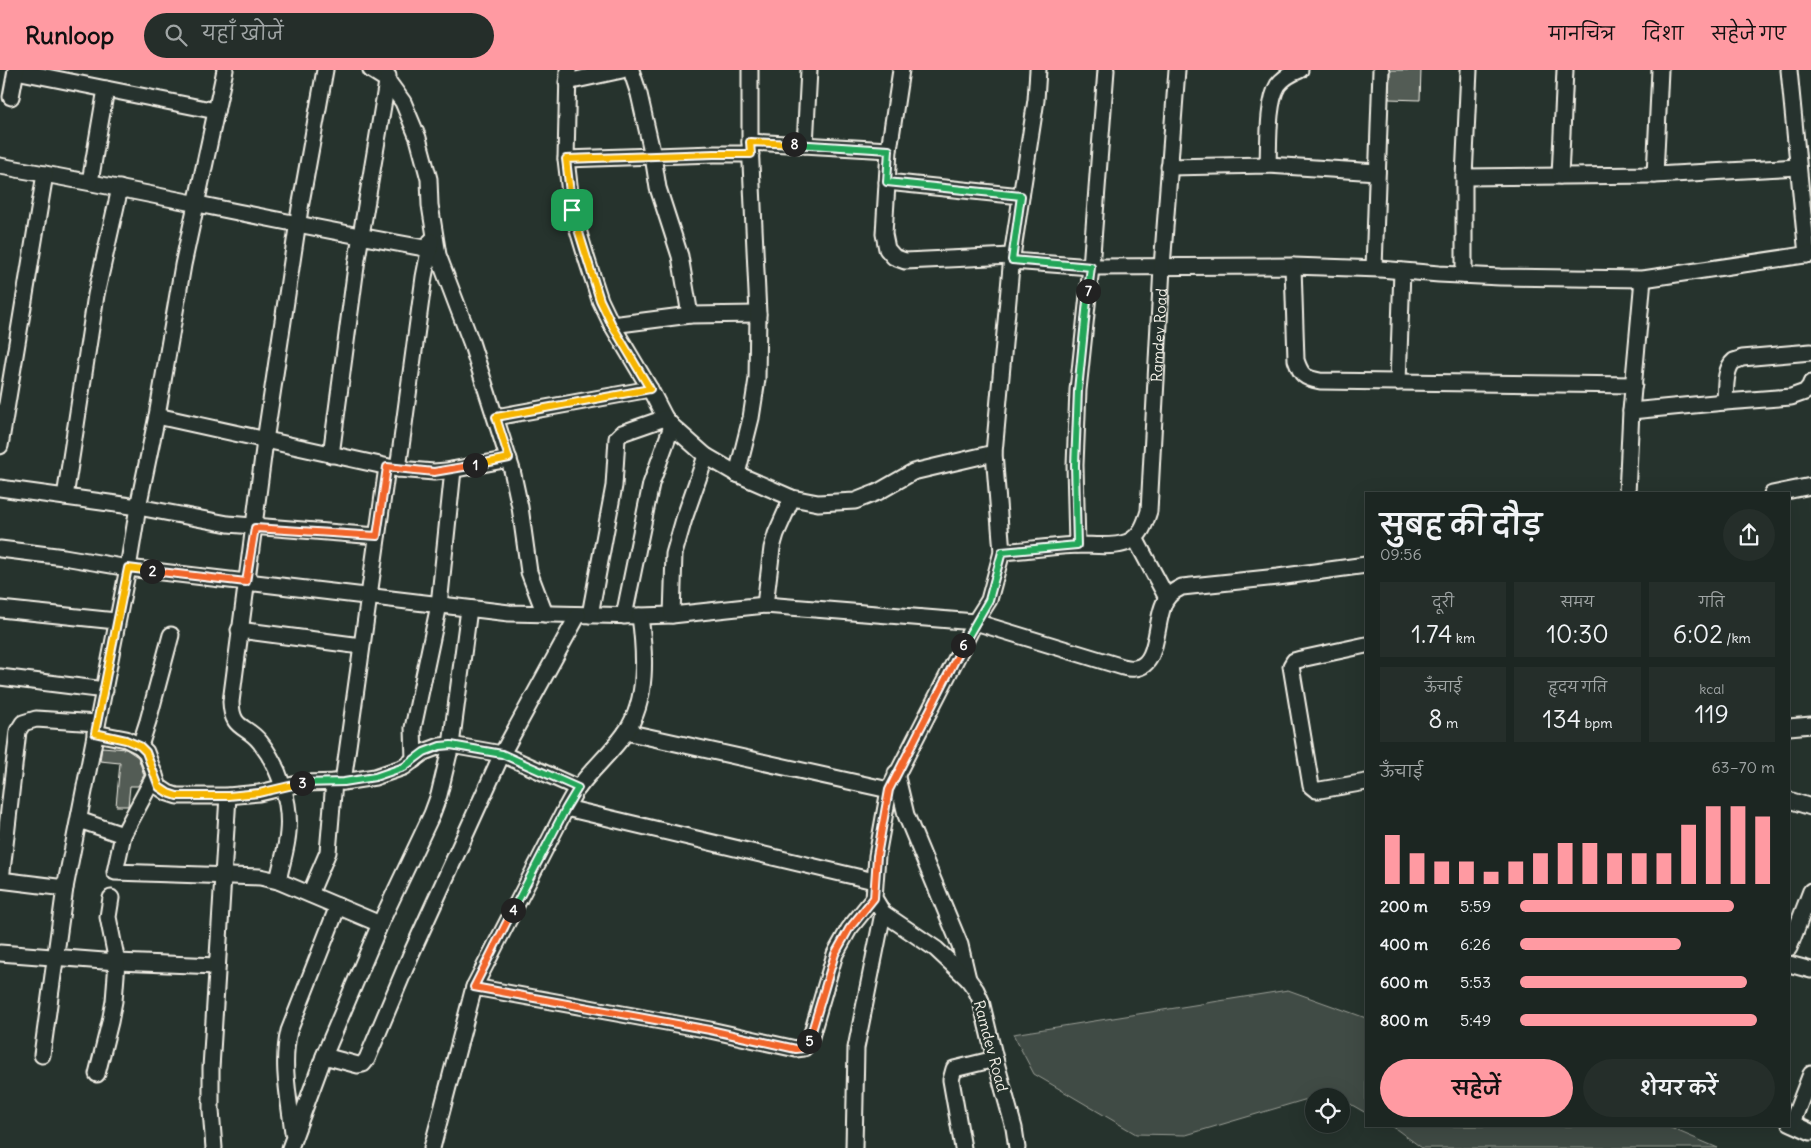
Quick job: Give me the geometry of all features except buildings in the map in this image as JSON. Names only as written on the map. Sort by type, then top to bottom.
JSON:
[{"type":"street","points":[[42,1055],[65,888],[105,690],[116,622],[128,568],[138,506],[157,416],[196,204],[225,70]]},
{"type":"street","points":[[278,881],[288,834],[288,818],[283,787],[268,754],[259,741],[236,723],[231,715],[231,702],[265,441],[298,223],[326,70]]},
{"type":"street","points":[[371,70],[388,75],[403,102],[418,138],[429,179],[433,230],[438,255],[456,301],[509,458],[520,507],[529,572],[546,614]]},
{"type":"street","points":[[622,70],[568,76],[566,159],[572,210],[600,300],[612,325],[668,422],[706,456],[737,474],[792,498],[818,504],[839,504],[855,501],[878,492],[913,472],[994,453]]},
{"type":"street","points":[[631,70],[639,94],[658,188],[680,256],[690,315]]},
{"type":"street","points":[[737,474],[751,418],[756,379],[758,314],[750,148],[750,70]]},
{"type":"street","points":[[805,145],[809,70]]},
{"type":"street","points":[[901,70],[889,150],[884,234],[887,249],[894,257],[905,261],[1012,258],[1091,267],[1293,266],[1374,268],[1464,275],[1643,279],[1809,255],[1789,70]]},
{"type":"street","points":[[474,987],[710,1030],[796,1049],[804,1048],[810,1040],[835,954],[849,929],[874,898],[874,881],[889,790],[896,773],[975,622],[989,600],[1002,552],[994,453],[1012,258],[1036,100],[1038,70]]},
{"type":"street","points":[[1077,545],[1075,465],[1078,390],[1091,267],[1106,70]]},
{"type":"street","name":"Ramdev Road","points":[[1135,538],[1144,528],[1149,511],[1162,267],[1178,70]]},
{"type":"street","points":[[1268,166],[1273,97],[1279,84],[1290,74],[1300,70]]},
{"type":"street","points":[[1374,268],[1381,70]]},
{"type":"street","points":[[1464,275],[1464,177],[1469,70]]},
{"type":"street","points":[[1560,176],[1565,70]]},
{"type":"street","points":[[1655,175],[1660,70]]},
{"type":"street","points":[[11,97],[16,71],[216,111]]},
{"type":"street","points":[[331,456],[360,237],[388,75]]},
{"type":"street","points":[[90,182],[106,89]]},
{"type":"street","points":[[566,159],[653,156],[805,145],[889,150]]},
{"type":"street","points":[[0,166],[430,249]]},
{"type":"street","points":[[1169,167],[1268,166],[1377,172]]},
{"type":"street","points":[[1464,177],[1655,175],[1798,167]]},
{"type":"street","points":[[0,446],[46,174]]},
{"type":"street","points":[[887,182],[1021,196]]},
{"type":"street","points":[[65,497],[96,295],[120,188]]},
{"type":"street","points":[[310,894],[328,852],[377,536],[392,468],[433,230]]},
{"type":"street","points":[[1293,266],[1296,360],[1300,371],[1308,379],[1320,381],[1634,386]]},
{"type":"street","points":[[1398,382],[1402,271]]},
{"type":"street","points":[[1627,492],[1631,411],[1643,279]]},
{"type":"street","points":[[612,325],[690,315],[758,314]]},
{"type":"street","points":[[1725,402],[1727,375],[1729,367],[1734,361],[1742,358],[1811,352]]},
{"type":"street","points":[[1631,411],[1791,397],[1805,392],[1811,383]]},
{"type":"street","points":[[496,417],[650,389]]},
{"type":"street","points":[[157,416],[392,468],[434,472],[453,470],[509,458]]},
{"type":"street","points":[[324,1056],[358,1065],[363,1064],[367,1059],[412,952],[502,754],[584,615],[614,486],[617,438],[622,434],[668,422]]},
{"type":"street","points":[[624,616],[651,484],[668,422]]},
{"type":"street","points":[[672,614],[674,554],[706,456]]},
{"type":"street","points":[[414,760],[413,728],[439,605],[453,470]]},
{"type":"street","points":[[1782,492],[1811,486]]},
{"type":"street","points":[[0,488],[138,506],[255,528],[377,536]]},
{"type":"street","points":[[764,605],[772,548],[792,498]]},
{"type":"street","points":[[1002,552],[1077,545],[1115,545],[1127,543],[1135,538],[1167,598]]},
{"type":"street","points":[[0,549],[128,568],[439,605],[546,614],[640,616],[764,605],[975,622],[1123,667],[1135,668],[1143,666],[1150,659],[1162,608],[1167,598],[1174,591],[1182,587],[1278,577],[1365,564]]},
{"type":"street","points":[[291,1142],[324,1056],[380,924],[432,814],[444,780],[451,745],[469,608]]},
{"type":"street","points":[[0,609],[116,622]]},
{"type":"street","points":[[432,1148],[474,987],[566,808],[578,788],[626,732],[634,716],[642,687],[644,647],[640,616]]},
{"type":"street","points":[[239,630],[361,646]]},
{"type":"street","points":[[140,746],[171,635]]},
{"type":"street","points":[[1365,645],[1294,661],[1291,671],[1311,786],[1316,790],[1320,790],[1365,782]]},
{"type":"street","points":[[0,677],[105,690]]},
{"type":"street","points":[[65,888],[1,880],[18,731],[23,723],[36,719],[96,728],[140,746],[146,752],[159,787],[177,796],[228,796],[259,793],[302,783],[339,782],[387,774],[404,767],[424,752],[440,746],[451,745],[502,754],[578,788]]},
{"type":"street","points":[[1790,727],[1811,725]]},
{"type":"street","points":[[626,732],[889,790]]},
{"type":"street","points":[[896,773],[906,815],[960,945],[968,979]]},
{"type":"street","points":[[155,775],[123,835],[115,872],[260,877],[278,881],[380,924]]},
{"type":"street","points":[[214,1148],[211,1110],[211,1068],[228,796]]},
{"type":"street","points":[[1790,800],[1811,806]]},
{"type":"street","points":[[566,808],[874,881]]},
{"type":"street","points":[[78,820],[123,835]]},
{"type":"street","points":[[1790,945],[1811,891]]},
{"type":"street","points":[[97,1074],[110,1022],[117,962],[108,917],[111,898]]},
{"type":"street","name":"Ramdev Road","points":[[874,898],[883,913],[936,949],[968,979],[981,1002],[1014,1128],[1017,1148]]},
{"type":"street","points":[[291,1142],[285,1060],[286,1045],[289,1031],[338,906]]},
{"type":"street","points":[[854,1148],[856,1048],[883,913]]},
{"type":"street","points":[[0,953],[117,962],[217,966]]},
{"type":"street","points":[[1790,964],[1811,970]]},
{"type":"street","points":[[963,1148],[951,1080],[952,1074],[954,1069],[995,1059]]},
{"type":"street","points":[[1811,1074],[1791,1122],[1811,1132]]},
{"type":"shaded area","points":[[1288,990],[1365,1018],[1365,1112],[1350,1104],[1350,1088],[1305,1088],[1305,1100],[1186,1135],[1136,1134],[1034,1074],[1013,1034]]},
{"type":"shaded area","points":[[1393,1127],[1668,1127],[1718,1148],[1422,1148]]},
{"type":"route","points":[[750,142],[889,150],[887,182],[1021,196],[1012,260],[1091,267],[1078,390],[1075,465],[1077,545],[1002,552],[989,600],[975,622],[896,773],[889,790],[877,856],[874,898],[849,929],[835,954],[810,1040],[804,1048],[796,1049],[710,1030],[474,987],[578,788],[502,754],[451,745],[440,746],[424,752],[404,767],[375,777],[344,782],[302,783],[259,793],[228,796],[177,796],[159,787],[146,752],[140,746],[126,740],[95,733],[128,568],[246,582],[255,528],[377,536],[387,467],[434,472],[509,458],[496,417],[650,389],[629,356],[600,300],[572,210],[566,159],[751,154],[750,142]]}]
